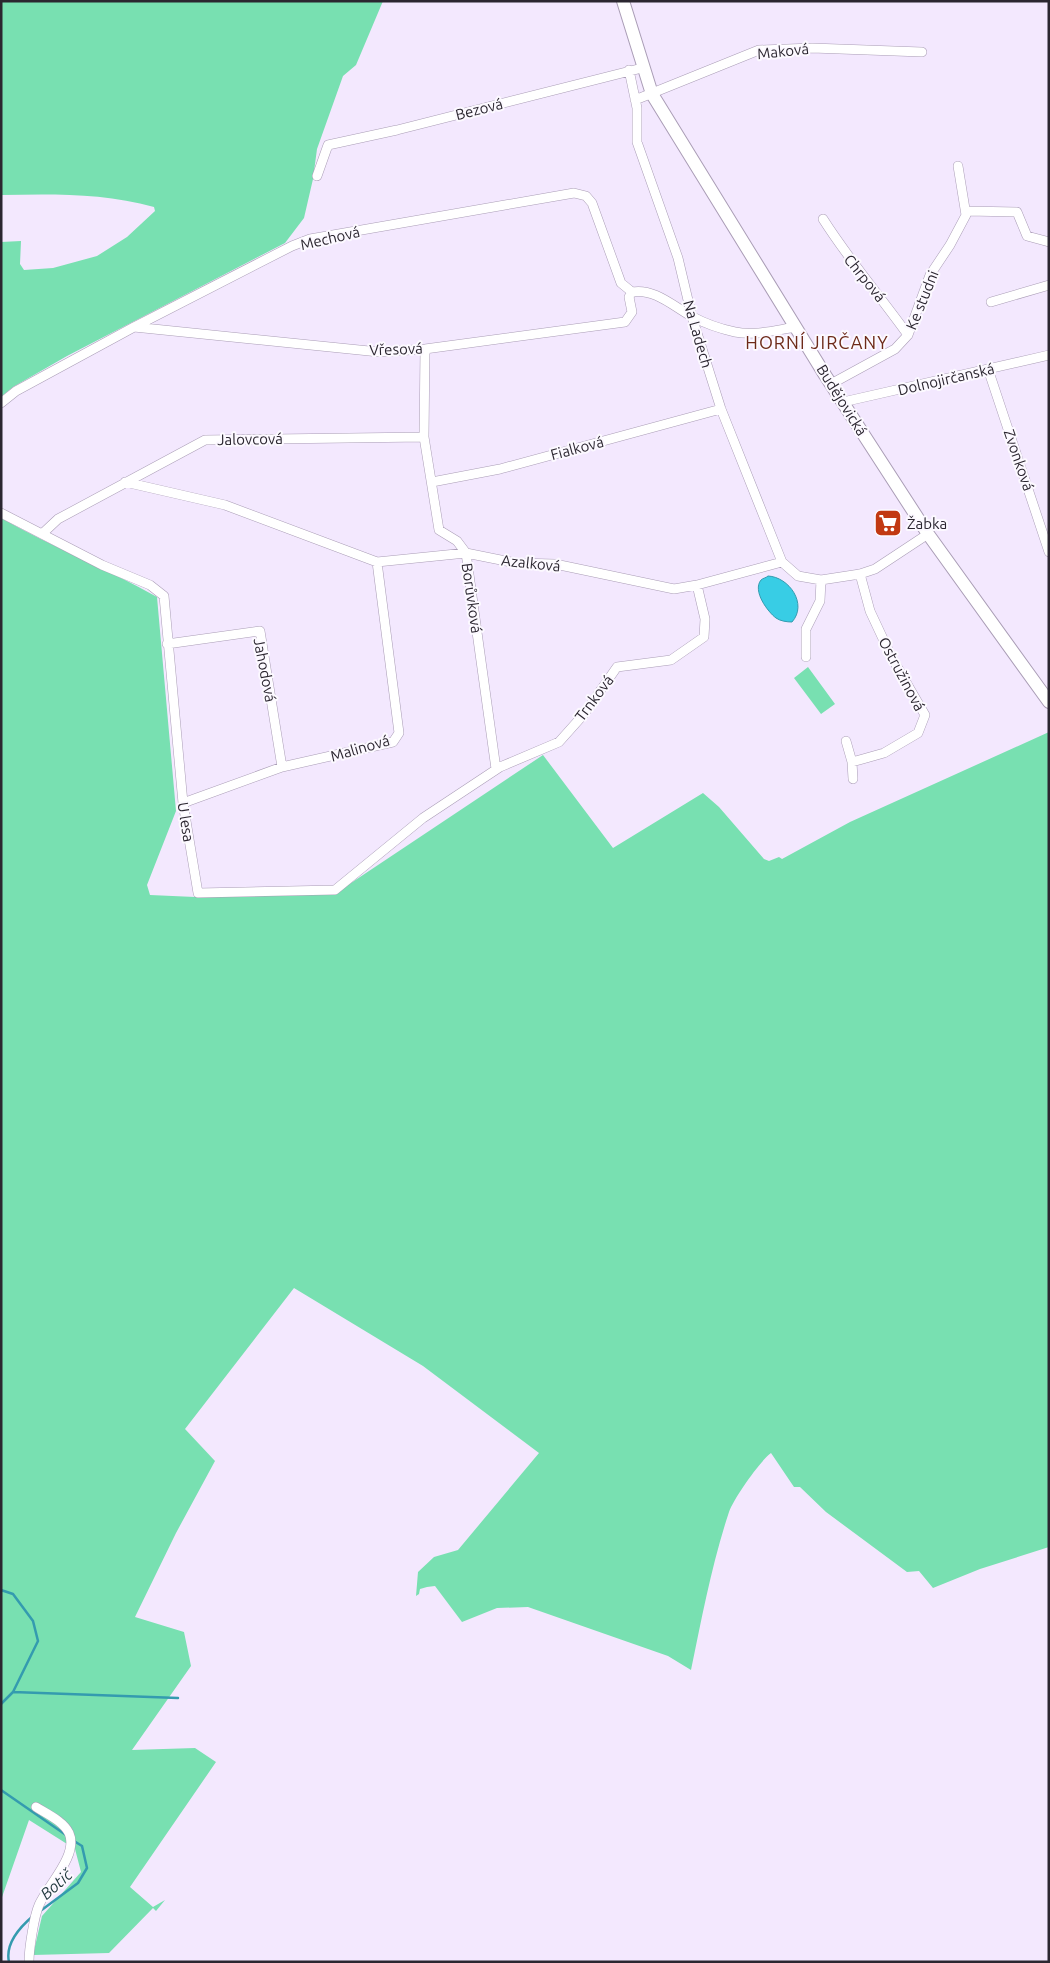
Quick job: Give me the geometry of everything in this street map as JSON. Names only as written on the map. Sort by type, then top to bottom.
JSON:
[{"type":"main road","name":"Budějovická","points":[[623,1],[642,68],[652,94],[831,384],[928,534],[1049,702]]},
{"type":"street","name":"Maková","points":[[652,94],[760,50],[812,48],[922,52]]},
{"type":"street","points":[[628,70],[642,68]]},
{"type":"street","name":"Na Ladech","points":[[628,70],[635,100],[637,142],[678,258],[692,316],[721,409],[782,562]]},
{"type":"street","name":"Bezová","points":[[317,176],[328,145],[397,130],[628,70]]},
{"type":"street","points":[[635,100],[652,94]]},
{"type":"street","points":[[958,166],[966,211],[1017,212],[1027,236],[1049,242]]},
{"type":"street","name":"Mechová","points":[[1,403],[16,391],[134,326],[292,246],[310,239],[574,193],[586,196],[592,203],[621,283],[632,292]]},
{"type":"street","name":"Ke studni","points":[[831,384],[895,349],[908,335],[930,274],[956,234],[966,211]]},
{"type":"street","name":"Chrpová","points":[[823,219],[845,253],[908,335]]},
{"type":"street","points":[[991,302],[1049,285]]},
{"type":"street","points":[[632,292],[649,293],[672,303],[692,316],[735,332],[754,333],[796,327]]},
{"type":"street","name":"Vřesová","points":[[134,326],[379,352],[425,349],[625,322],[632,312],[629,297],[632,292]]},
{"type":"street","name":"Borůvková","points":[[425,349],[424,437],[440,530],[457,541],[466,553],[496,769]]},
{"type":"street","name":"Dolnojirčanská","points":[[843,402],[1049,355]]},
{"type":"street","name":"Zvonková","points":[[988,369],[1049,552]]},
{"type":"street","name":"Fialková","points":[[432,482],[500,469],[721,409]]},
{"type":"street","name":"Jalovcová","points":[[42,534],[58,519],[205,440],[424,437]]},
{"type":"street","name":"Azalková","points":[[125,482],[225,505],[377,562],[466,553],[516,563],[555,564],[674,589],[697,585],[782,562]]},
{"type":"street","name":"U lesa","points":[[1,513],[102,565],[150,585],[164,596],[183,803],[198,893],[335,890],[423,818],[496,769]]},
{"type":"street","points":[[782,562],[798,576],[821,580],[860,574],[875,570],[928,534]]},
{"type":"street","name":"Malinová","points":[[183,803],[282,768],[392,742],[399,733],[377,562]]},
{"type":"street","name":"Ostružinová","points":[[852,762],[884,753],[918,733],[925,715],[892,658],[870,611],[860,574]]},
{"type":"street","points":[[806,657],[806,630],[820,601],[821,580]]},
{"type":"street","name":"Trnková","points":[[496,769],[559,742],[584,714],[617,667],[671,660],[704,637],[705,619],[697,585]]},
{"type":"street","name":"Jahodová","points":[[167,644],[260,632],[282,768]]},
{"type":"street","points":[[846,741],[852,762],[853,780]]},
{"type":"street","points":[[29,1962],[38,1906],[64,1864],[70,1849],[70,1835],[65,1827],[36,1807]]},
{"type":"green space","points":[[1,1],[383,1],[356,65],[343,76],[317,149],[313,179],[304,218],[285,243],[67,356],[13,387],[1,397],[1,242],[21,241],[20,264],[24,270],[53,268],[97,256],[127,237],[155,211],[154,207],[135,202],[97,197],[1,195]]},
{"type":"green space","points":[[1,518],[157,597],[176,811],[147,885],[150,895],[195,897],[336,893],[543,755],[613,848],[703,793],[719,807],[764,859],[769,861],[779,857],[782,859],[850,822],[1049,732],[1049,1547],[980,1569],[933,1588],[919,1571],[907,1572],[826,1512],[800,1487],[794,1487],[771,1453],[748,1480],[729,1512],[712,1570],[691,1670],[668,1656],[528,1607],[497,1608],[462,1622],[435,1586],[420,1589],[419,1594],[416,1596],[418,1572],[434,1557],[458,1550],[539,1453],[423,1366],[294,1288],[185,1429],[215,1461],[176,1533],[135,1617],[184,1632],[191,1666],[132,1750],[195,1748],[216,1762],[130,1887],[153,1907],[165,1900],[156,1911],[153,1908],[109,1953],[33,1955],[42,1916],[81,1872],[75,1849],[29,1820],[1,1900]]},
{"type":"green space","points":[[808,667],[835,704],[821,714],[794,678]]},
{"type":"water","points":[[768,576],[783,581],[794,593],[798,607],[792,622],[776,618],[762,601],[758,590],[759,585],[761,580]]},
{"type":"waterway","name":"Botič","points":[[1,1590],[13,1594],[33,1621],[38,1641],[13,1692],[1,1704]]},
{"type":"waterway","points":[[13,1692],[178,1698]]},
{"type":"waterway","name":"Botič","points":[[1,1790],[66,1835]]},
{"type":"waterway","name":"Botič","points":[[39,1912],[78,1883],[87,1868],[82,1846],[74,1841]]},
{"type":"waterway","name":"Botič","points":[[9,1962],[8,1955],[11,1942],[23,1925],[33,1916]]},
{"type":"place","name":"Žabka","points":[[888,523]]},
{"type":"district","name":"HORNÍ JIRČANY","points":[[817,342]]}]
